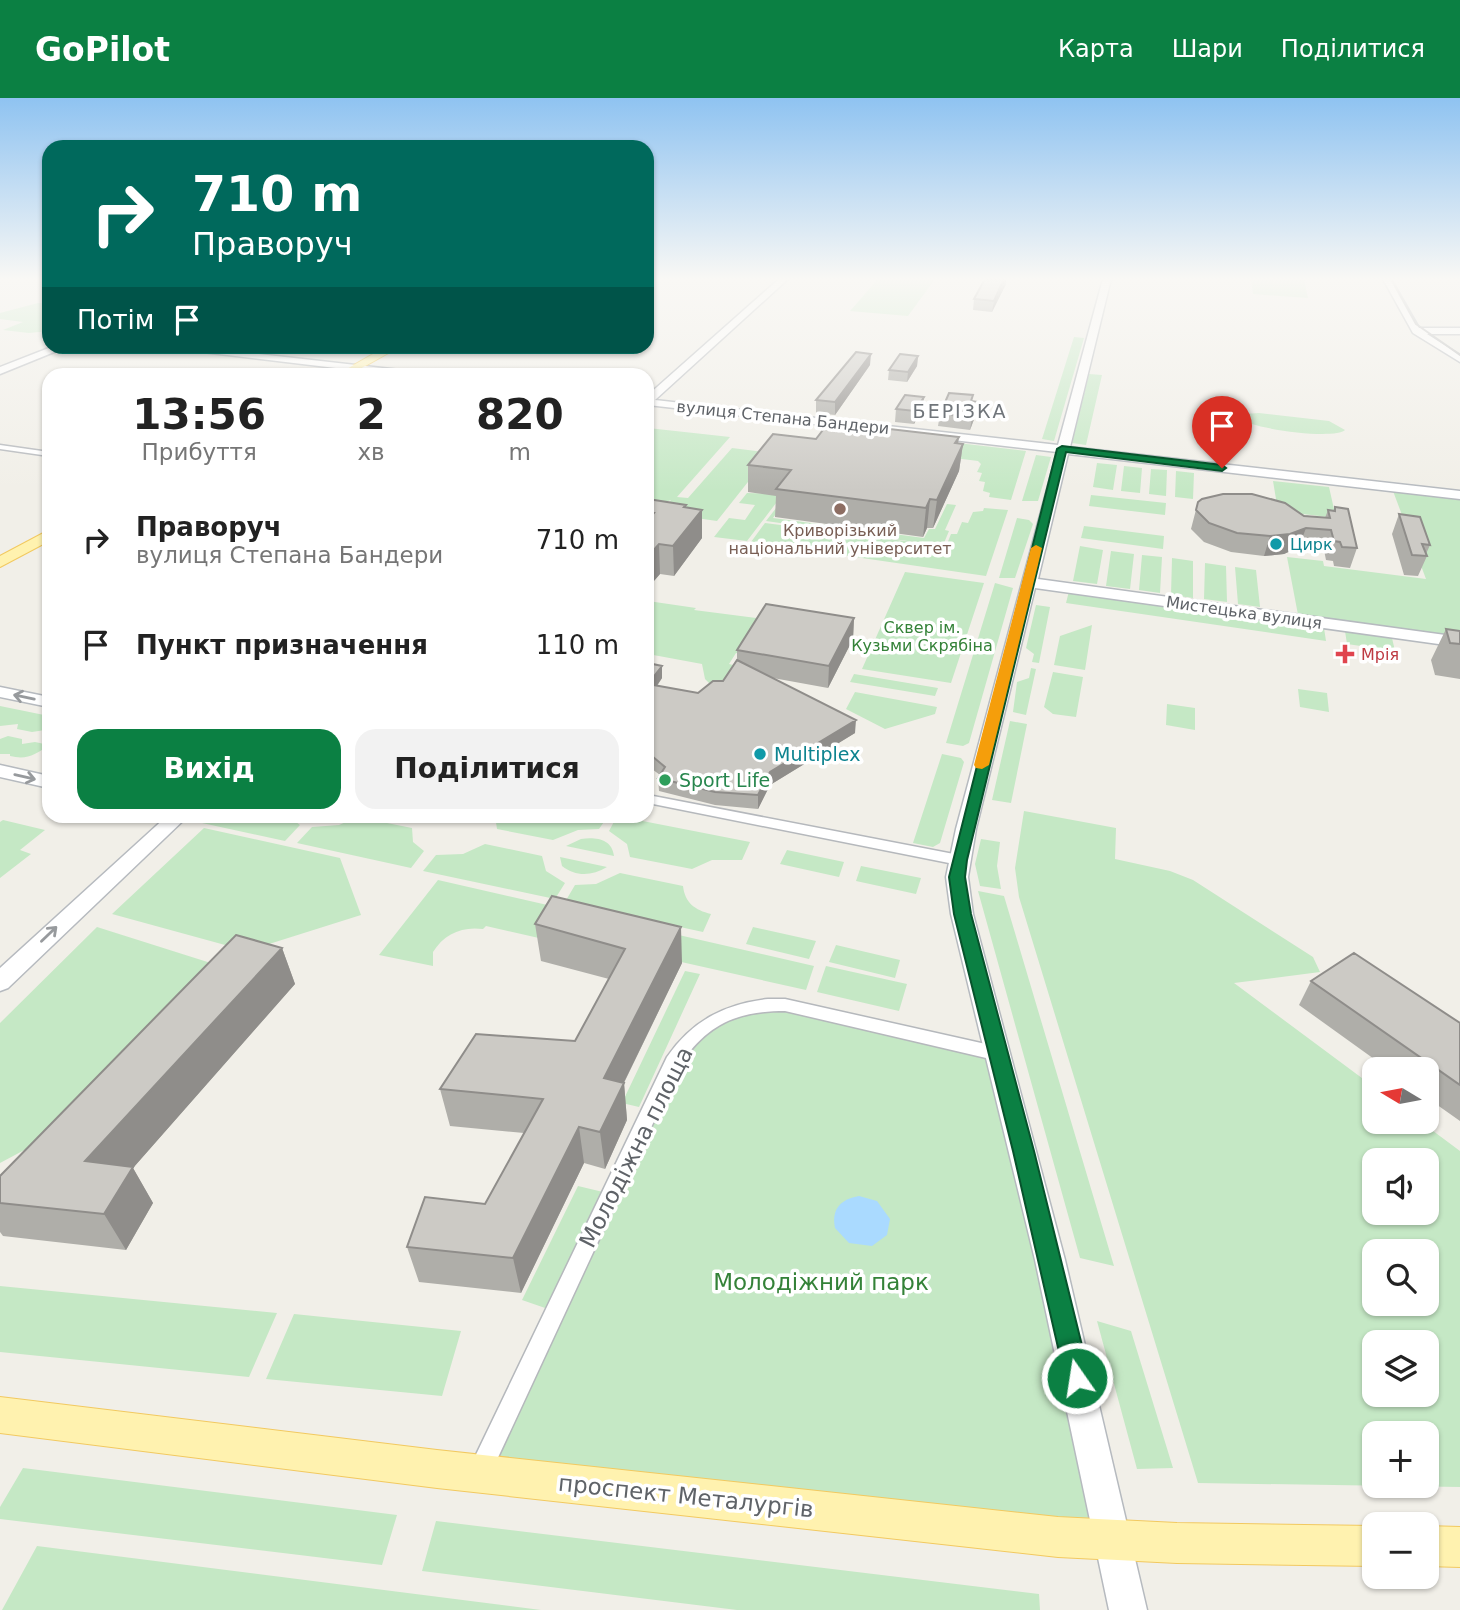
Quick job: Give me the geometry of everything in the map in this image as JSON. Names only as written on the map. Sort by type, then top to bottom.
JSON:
[{"type":"main road","points":[[355,368],[381,354]]},
{"type":"main road","points":[[0,562],[42,539]]},
{"type":"main road","name":"проспект Металургів","points":[[0,1415],[1058,1537],[1114,1541],[1362,1546]]},
{"type":"main road","points":[[1439,1546],[1460,1547]]},
{"type":"street","points":[[654,396],[705,350]]},
{"type":"street","points":[[1088,350],[1028,582],[957,877],[960,904],[999,1054],[1128,1610]]},
{"type":"street","points":[[1445,350],[1460,359]]},
{"type":"street","points":[[0,371],[44,354]]},
{"type":"street","points":[[230,354],[355,368]]},
{"type":"street","name":"вулиця Степана Бандери","points":[[654,402],[1460,495]]},
{"type":"street","points":[[0,447],[42,453]]},
{"type":"street","name":"Мистецька вулиця","points":[[1028,582],[1460,642]]},
{"type":"street","points":[[0,692],[42,701]]},
{"type":"street","points":[[0,771],[42,780]]},
{"type":"street","points":[[654,800],[959,860]]},
{"type":"street","points":[[0,982],[170,823]]},
{"type":"street","name":"Молодіжна площа","points":[[479,1472],[673,1062],[682,1048],[705,1025],[737,1009],[785,1005],[999,1054]]},
{"type":"green space","points":[[1070,350],[1081,350],[1054,441],[1042,439]]},
{"type":"green space","points":[[1089,374],[1102,375],[1086,445],[1072,443]]},
{"type":"green space","points":[[1259,413],[1329,421],[1345,430],[1326,434],[1292,432],[1259,426],[1239,418],[1243,414]]},
{"type":"green space","points":[[654,429],[730,437],[677,497],[688,498],[732,448],[771,453],[717,521],[661,513],[671,500],[654,506]]},
{"type":"green space","points":[[837,429],[1026,451],[1011,500],[989,497],[990,493],[983,491],[985,482],[979,481],[982,473],[977,472],[981,464],[978,461],[828,442]]},
{"type":"green space","points":[[1036,455],[1051,457],[1038,501],[1022,501]]},
{"type":"green space","points":[[1097,463],[1117,465],[1113,490],[1093,487]]},
{"type":"green space","points":[[1124,466],[1142,468],[1140,493],[1121,491]]},
{"type":"green space","points":[[1151,469],[1167,470],[1166,496],[1149,494]]},
{"type":"green space","points":[[1176,471],[1194,473],[1193,499],[1175,497]]},
{"type":"green space","points":[[1273,481],[1329,487],[1336,518],[1278,511]]},
{"type":"green space","points":[[1393,491],[1460,499],[1460,638],[1299,620],[1287,557],[1323,561],[1324,566],[1426,579]]},
{"type":"green space","points":[[747,493],[783,494],[747,541],[714,537],[729,518],[745,520],[755,505],[739,503]]},
{"type":"green space","points":[[787,494],[790,494],[773,518],[924,538],[929,529],[935,529],[947,504],[956,505],[945,530],[949,531],[944,543],[936,545],[766,521]]},
{"type":"green space","points":[[1091,495],[1166,503],[1165,515],[1089,506]]},
{"type":"green space","points":[[984,508],[1008,510],[986,576],[751,542],[765,523],[943,546],[947,544],[951,534],[957,534],[962,522],[968,523],[973,512],[983,511]]},
{"type":"green space","points":[[1017,518],[1029,520],[1033,524],[1015,578],[999,578]]},
{"type":"green space","points":[[1084,526],[1164,536],[1163,549],[1081,538]]},
{"type":"green space","points":[[1080,546],[1103,550],[1097,584],[1073,581]]},
{"type":"green space","points":[[1111,551],[1134,554],[1130,589],[1106,586]]},
{"type":"green space","points":[[1142,555],[1162,557],[1160,593],[1139,590]]},
{"type":"green space","points":[[1172,558],[1193,561],[1193,598],[1171,595]]},
{"type":"green space","points":[[1205,563],[1226,566],[1227,602],[1204,599]]},
{"type":"green space","points":[[1235,567],[1256,570],[1260,607],[1238,604]]},
{"type":"green space","name":"Сквер ім. Кузьми Скрябіна","points":[[905,572],[984,583],[951,683],[862,669]]},
{"type":"green space","points":[[995,583],[1013,588],[969,743],[963,746],[946,743]]},
{"type":"green space","points":[[1069,591],[1324,628],[1326,641],[1066,603]]},
{"type":"green space","points":[[654,602],[787,622],[740,654],[736,653],[729,664],[733,665],[722,683],[709,683],[705,679],[702,664],[654,655]]},
{"type":"green space","points":[[1036,605],[1050,607],[1039,663],[1032,662],[1034,654],[1026,648]]},
{"type":"green space","points":[[1092,625],[1085,670],[1054,665],[1060,636]]},
{"type":"green space","points":[[1345,631],[1392,638],[1395,651],[1347,644]]},
{"type":"green space","points":[[1031,668],[1036,669],[1026,715],[1013,712],[1017,682],[1029,678]]},
{"type":"green space","points":[[1053,672],[1083,677],[1076,717],[1053,714],[1044,707]]},
{"type":"green space","points":[[854,674],[938,688],[935,696],[850,682]]},
{"type":"green space","points":[[1298,689],[1327,693],[1329,712],[1300,707]]},
{"type":"green space","points":[[855,692],[937,707],[935,714],[885,729],[846,709]]},
{"type":"green space","points":[[1167,704],[1195,708],[1195,730],[1166,725]]},
{"type":"green space","points":[[0,706],[42,715],[42,730],[32,732],[17,729],[18,724],[0,726]]},
{"type":"green space","points":[[1010,721],[1027,724],[1011,803],[992,800]]},
{"type":"green space","points":[[8,736],[22,739],[22,744],[42,744],[42,750],[26,757],[0,754],[0,739]]},
{"type":"green space","points":[[942,754],[961,758],[964,762],[940,843],[933,847],[913,843]]},
{"type":"green space","points":[[1024,811],[1116,828],[1115,859],[1170,871],[1193,880],[1313,957],[1320,972],[1234,983],[1362,1078],[1362,1134],[1437,1134],[1460,1151],[1460,1487],[1439,1487],[1439,1421],[1362,1421],[1362,1486],[1198,1483],[1019,897],[1015,868]]},
{"type":"green space","points":[[3,820],[45,830],[20,850],[31,854],[0,878],[0,822]]},
{"type":"green space","points":[[202,823],[300,825],[285,841]]},
{"type":"green space","points":[[387,823],[412,828],[413,842],[424,851],[411,868],[297,843],[312,827]]},
{"type":"green space","points":[[496,823],[603,823],[599,829],[578,830],[553,840],[497,829]]},
{"type":"green space","points":[[613,823],[653,823],[750,842],[742,860],[712,860],[692,869],[630,857],[627,844],[609,831]]},
{"type":"green space","points":[[204,828],[340,858],[361,915],[247,951],[112,914]]},
{"type":"green space","points":[[581,839],[602,840],[613,850],[614,856],[566,846]]},
{"type":"green space","points":[[981,839],[1000,842],[997,866],[1001,889],[980,886],[975,864]]},
{"type":"green space","points":[[485,844],[542,856],[546,871],[565,883],[555,899],[423,871],[436,855],[463,854]]},
{"type":"green space","points":[[787,850],[844,862],[839,877],[780,864]]},
{"type":"green space","points":[[560,857],[607,867],[590,874],[578,874],[562,866]]},
{"type":"green space","points":[[861,866],[921,878],[916,894],[856,881]]},
{"type":"green space","points":[[620,873],[683,886],[692,905],[711,914],[703,932],[565,902],[575,885],[596,884]]},
{"type":"green space","points":[[438,880],[814,966],[806,990],[650,955],[552,941],[486,926],[483,929],[461,930],[442,940],[433,952],[433,966],[379,955]]},
{"type":"green space","points":[[978,891],[1004,896],[1114,1266],[1080,1258]]},
{"type":"green space","points":[[97,927],[217,965],[45,1139],[0,1163],[0,1023]]},
{"type":"green space","points":[[753,927],[816,941],[809,959],[746,944]]},
{"type":"green space","points":[[836,945],[900,960],[895,978],[829,962]]},
{"type":"green space","points":[[826,966],[907,984],[899,1011],[817,992]]},
{"type":"green space","points":[[685,971],[700,974],[639,1107],[622,1103]]},
{"type":"green space","name":"Молодіжний парк","points":[[770,1005],[999,1054],[1114,1541],[479,1472],[645,1119],[705,1025]]},
{"type":"green space","points":[[578,1186],[603,1192],[548,1309],[522,1300]]},
{"type":"green space","points":[[0,1286],[277,1313],[249,1377],[0,1352]]},
{"type":"green space","points":[[294,1314],[461,1331],[442,1396],[266,1379]]},
{"type":"green space","points":[[1097,1321],[1131,1331],[1173,1468],[1137,1469]]},
{"type":"green space","points":[[23,1468],[397,1515],[382,1565],[0,1519],[0,1507]]},
{"type":"green space","points":[[436,1521],[1039,1594],[1040,1610],[737,1610],[422,1571]]},
{"type":"green space","points":[[37,1546],[541,1610],[2,1610]]},
{"type":"water","points":[[859,1196],[877,1201],[890,1219],[887,1235],[872,1246],[849,1243],[835,1228],[836,1210],[842,1202]]},
{"type":"building","points":[[856,352],[871,354],[835,402],[816,400]]},
{"type":"building","points":[[900,354],[918,356],[908,372],[889,370]]},
{"type":"building","points":[[949,393],[973,395],[971,401],[978,402],[972,417],[940,414]]},
{"type":"building","points":[[905,395],[924,397],[915,411],[896,409]]},
{"type":"building","points":[[829,422],[959,437],[955,443],[963,444],[937,500],[930,499],[926,508],[776,489],[791,470],[748,465],[773,434],[816,439]]},
{"type":"building","points":[[1223,494],[1252,494],[1285,503],[1304,516],[1330,518],[1328,510],[1335,511],[1335,507],[1348,509],[1357,548],[1342,547],[1340,542],[1334,541],[1331,530],[1306,528],[1290,534],[1270,536],[1237,533],[1209,523],[1196,510],[1198,502]]},
{"type":"building","points":[[654,500],[702,510],[673,546],[659,544],[654,550]]},
{"type":"building","points":[[1399,514],[1420,517],[1430,545],[1422,544],[1427,556],[1412,555]]},
{"type":"building","points":[[766,604],[854,618],[829,666],[737,650]]},
{"type":"building","points":[[1446,629],[1460,631],[1460,644],[1450,643]]},
{"type":"building","points":[[737,660],[856,720],[770,772],[758,795],[715,792],[658,778],[665,767],[654,758],[654,685],[698,693],[713,681],[723,681]]},
{"type":"building","points":[[654,664],[662,666],[654,676]]},
{"type":"building","points":[[552,896],[681,927],[604,1078],[624,1083],[600,1132],[579,1127],[513,1258],[407,1247],[425,1197],[485,1204],[543,1099],[440,1089],[476,1034],[575,1041],[625,949],[535,924]]},
{"type":"building","points":[[236,935],[282,948],[85,1161],[133,1167],[104,1214],[0,1203],[0,1176]]},
{"type":"building","points":[[1354,953],[1460,1023],[1460,1085],[1439,1070],[1439,1057],[1420,1057],[1311,981]]},
{"type":"tram line","points":[[1452,350],[1460,355]]},
{"type":"slow traffic","points":[[982,765],[1036,548]]},
{"type":"place","name":"Криворізький національний університет","points":[[840,509]]},
{"type":"place","name":"Цирк","points":[[1276,544]]},
{"type":"place","name":"Мрія","points":[[1345,654]]},
{"type":"place","name":"Multiplex","points":[[760,754]]},
{"type":"place","name":"Sport Life","points":[[665,780]]},
{"type":"district","name":"БЕРІЗКА","points":[[960,411]]},
{"type":"route","points":[[1077,1378],[1024,1151],[962,914],[957,877],[959,860],[1062,449],[1222,468]]}]
